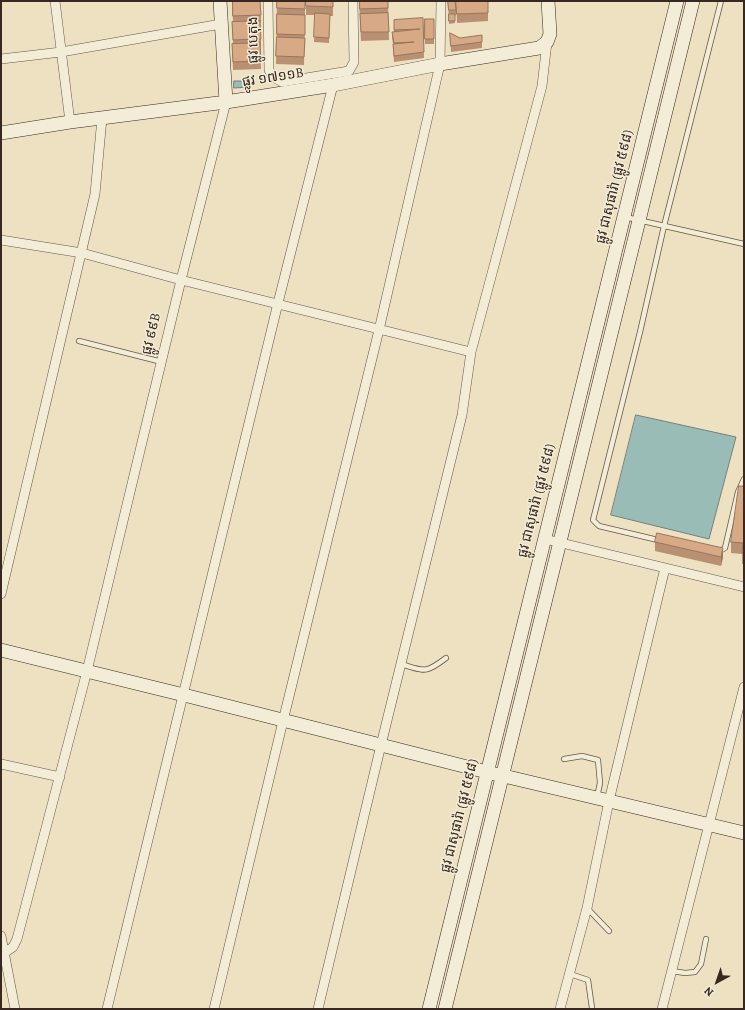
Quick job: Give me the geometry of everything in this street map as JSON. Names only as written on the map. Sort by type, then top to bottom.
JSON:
[{"type":"main road","name":"ផ្លូវ ៩៩B","points":[[220,1],[226,102]]},
{"type":"main road","points":[[547,42],[550,34],[548,1]]},
{"type":"main road","name":"ផ្លូវ ជាសុផារ៉ា (ផ្លូវ ៥៩៨)","points":[[429,1009],[677,1]]},
{"type":"main road","points":[[445,1009],[693,1]]},
{"type":"main road","name":"ផ្លូវ ១៧១១B","points":[[1,135],[70,122],[226,102],[333,85],[440,64],[539,48],[547,42]]},
{"type":"main road","points":[[1,650],[503,776],[744,833]]},
{"type":"street","points":[[55,1],[70,122]]},
{"type":"street","name":"ផ្លូវ បេតុង","points":[[268,1],[269,70],[273,77],[282,82],[349,71],[354,62],[353,1]]},
{"type":"street","points":[[214,1009],[379,330],[440,64],[441,1]]},
{"type":"street","points":[[1,60],[61,52],[221,24]]},
{"type":"street","points":[[318,1009],[462,415],[470,352],[542,86],[547,42]]},
{"type":"street","points":[[107,1009],[278,303],[333,85]]},
{"type":"street","name":"ផ្លូវ ៩៩B","points":[[4,953],[12,947],[17,940],[60,777],[226,102]]},
{"type":"street","points":[[1,594],[95,194],[102,118]]},
{"type":"street","points":[[1,240],[82,254],[470,352]]},
{"type":"street","points":[[545,539],[744,587]]},
{"type":"street","points":[[560,1009],[587,908],[603,800],[665,568]]},
{"type":"street","points":[[662,1009],[744,687]]},
{"type":"street","points":[[1,764],[60,777]]},
{"type":"street","points":[[1,936],[15,1009]]},
{"type":"lane","points":[[665,541],[599,526],[593,520],[640,332],[664,226],[721,1]]},
{"type":"lane","points":[[624,216],[744,244]]},
{"type":"lane","points":[[79,341],[162,362]]},
{"type":"lane","points":[[709,551],[717,553],[724,548],[738,492],[744,479]]},
{"type":"lane","points":[[401,664],[425,671],[446,658]]},
{"type":"lane","points":[[564,759],[582,756],[598,760],[603,800]]},
{"type":"lane","points":[[587,908],[609,931]]},
{"type":"lane","points":[[672,971],[685,973],[695,972],[701,964],[706,939]]},
{"type":"lane","points":[[570,974],[588,980],[592,1008]]},
{"type":"water","points":[[234,81],[249,81],[249,87],[234,88]]},
{"type":"water","points":[[636,415],[736,437],[709,539],[611,515]]},
{"type":"building","points":[[233,1],[260,1],[261,15],[233,16]]},
{"type":"building","points":[[277,1],[305,1],[305,9],[277,8]]},
{"type":"building","points":[[306,1],[333,1],[333,7],[306,6]]},
{"type":"building","points":[[360,1],[388,1],[388,8],[360,9]]},
{"type":"building","points":[[448,1],[455,1],[456,10],[449,10]]},
{"type":"building","points":[[456,1],[488,1],[488,13],[457,14]]},
{"type":"building","points":[[315,13],[330,14],[329,38],[314,37]]},
{"type":"building","points":[[388,13],[389,32],[361,32],[360,14]]},
{"type":"building","points":[[277,14],[305,15],[305,35],[277,34]]},
{"type":"building","points":[[449,14],[455,14],[455,21],[449,21]]},
{"type":"building","points":[[423,18],[424,52],[394,56],[393,44],[414,42],[394,43],[392,32],[420,29],[394,30],[394,20]]},
{"type":"building","points":[[425,19],[434,19],[434,39],[425,39]]},
{"type":"building","points":[[260,21],[261,39],[233,40],[232,22]]},
{"type":"building","points":[[450,33],[460,38],[482,35],[482,42],[451,46]]},
{"type":"building","points":[[277,37],[305,38],[304,57],[276,56]]},
{"type":"building","points":[[260,43],[261,61],[233,62],[232,44]]},
{"type":"building","points":[[739,486],[744,486],[744,553],[742,553],[743,543],[731,542]]},
{"type":"building","points":[[657,533],[723,548],[721,557],[655,542]]}]
